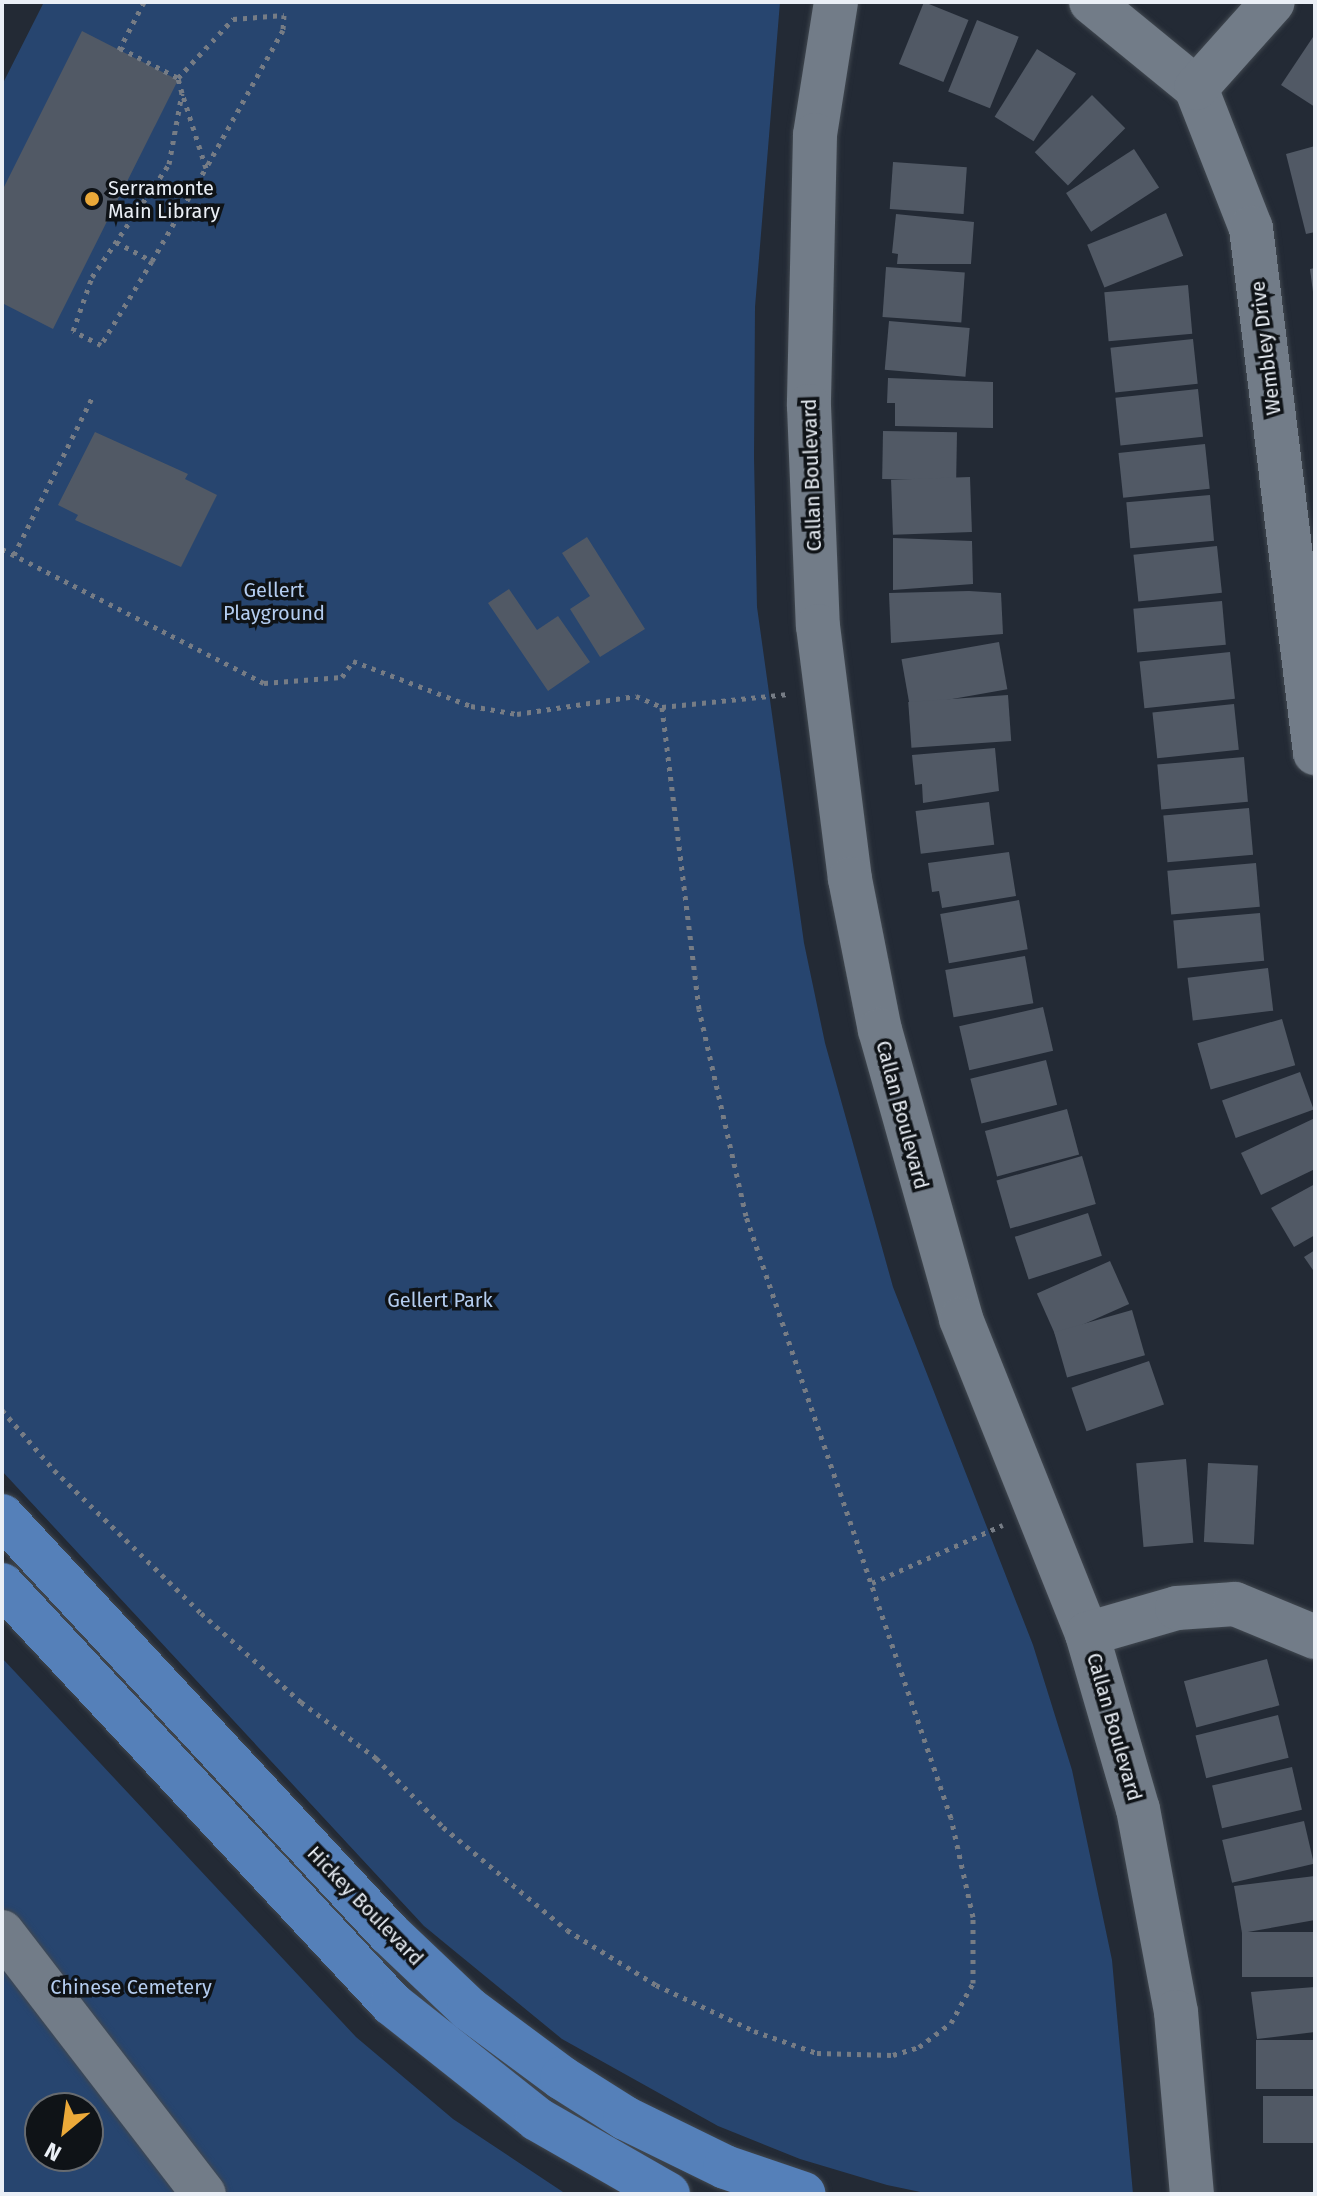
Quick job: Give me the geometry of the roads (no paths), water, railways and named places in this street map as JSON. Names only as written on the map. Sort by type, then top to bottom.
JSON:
[{"type":"main road","name":"Hickey Boulevard","points":[[2,1516],[380,1924],[469,2009],[625,2118],[725,2167],[804,2194]]},
{"type":"main road","points":[[2,1585],[392,2004],[537,2119],[668,2194]]},
{"type":"street","name":"Callan Boulevard","points":[[836,2],[815,135],[809,406],[825,690],[850,879],[880,1030],[917,1176],[961,1319],[1087,1634],[1138,1809],[1163,1928],[1185,2092],[1192,2194]]},
{"type":"street","name":"Wembley Drive","points":[[1091,2],[1196,88],[1251,228],[1315,753]]},
{"type":"street","points":[[1196,88],[1273,2]]},
{"type":"street","points":[[1087,1634],[1177,1608],[1235,1604],[1315,1637]]},
{"type":"street","points":[[2,1932],[204,2194]]},
{"type":"place","name":"Serramonte Main Library","points":[[92,199]]},
{"type":"park label","name":"Gellert Playground","points":[[274,602]]},
{"type":"park label","name":"Gellert Park","points":[[440,1300]]},
{"type":"park label","name":"Chinese Cemetery","points":[[131,1987]]}]
